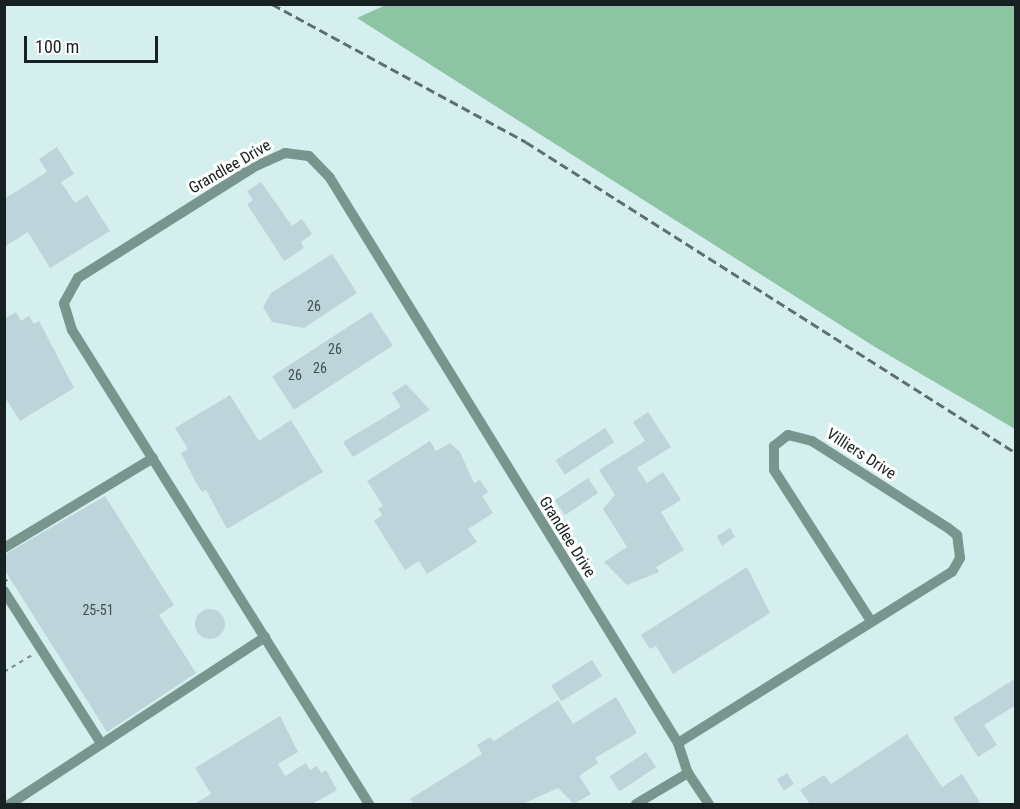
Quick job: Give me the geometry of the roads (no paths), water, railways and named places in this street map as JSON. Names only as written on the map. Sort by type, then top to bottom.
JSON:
[{"type":"street","name":"Grandlee Drive","points":[[369,804],[69,322],[64,303],[69,287],[272,156],[309,156],[330,178],[678,743],[688,773],[709,804]]},
{"type":"street","name":"Villiers Drive","points":[[678,743],[952,572],[960,558],[957,535],[812,441],[788,435],[774,446],[774,470],[871,621]]},
{"type":"street","points":[[4,548],[153,458]]},
{"type":"street","points":[[4,591],[101,743]]},
{"type":"street","points":[[10,804],[265,637]]},
{"type":"street","points":[[636,804],[688,773]]},
{"type":"railway","points":[[272,4],[526,142],[1016,453]]}]
